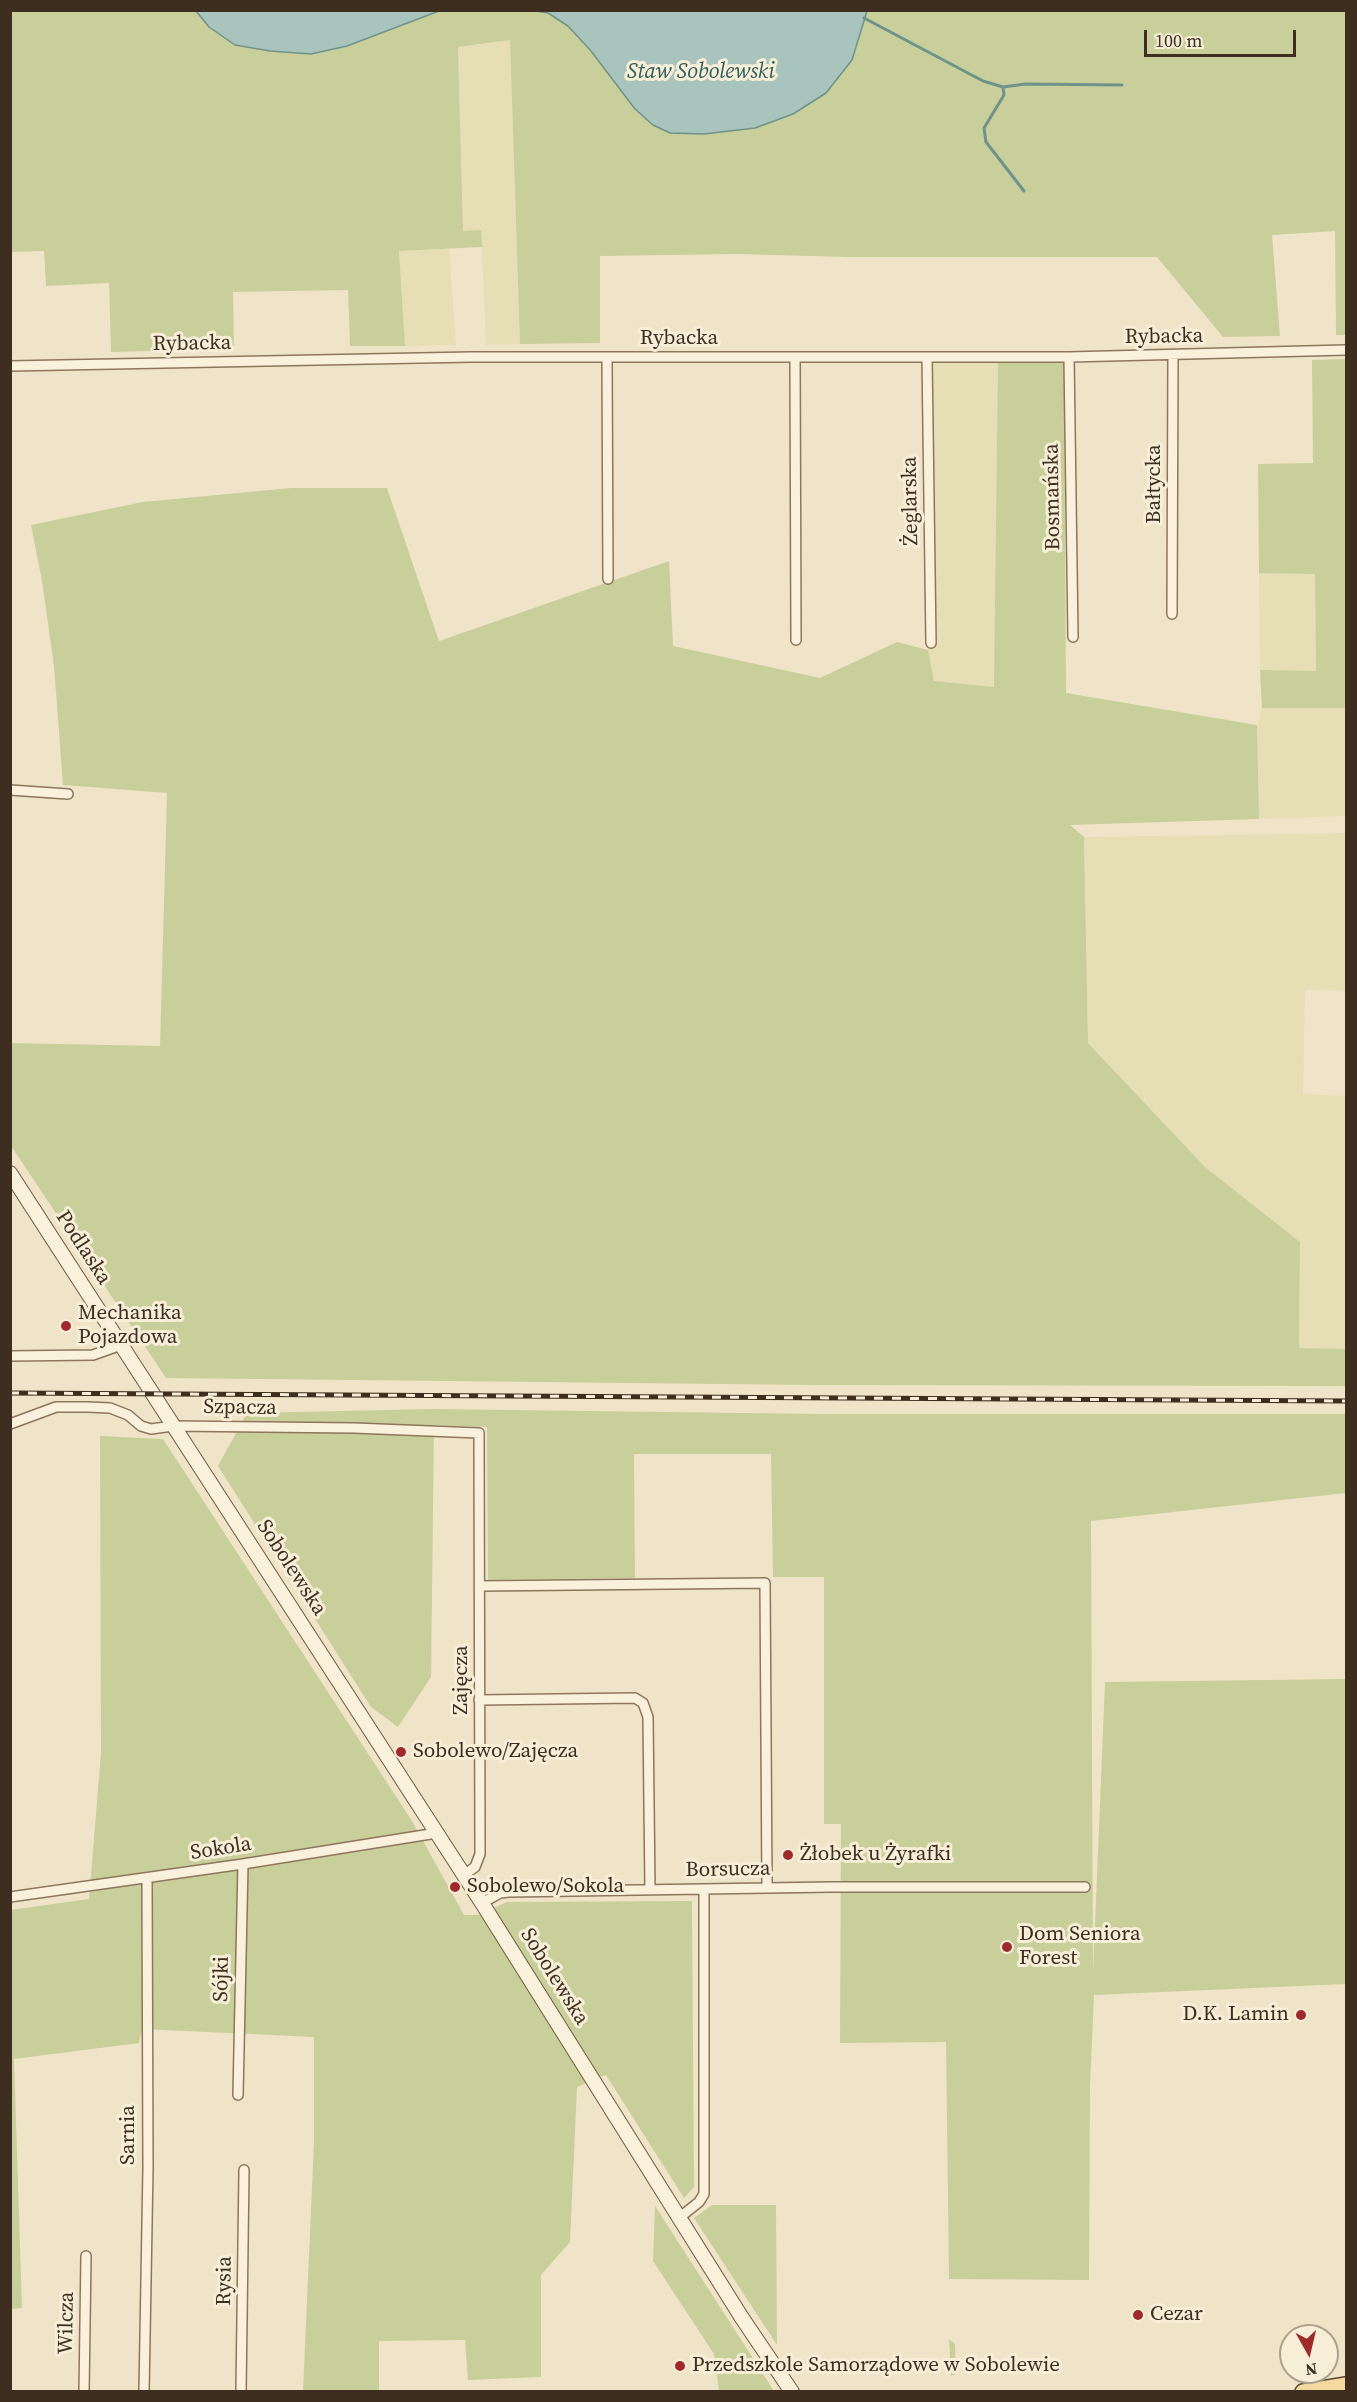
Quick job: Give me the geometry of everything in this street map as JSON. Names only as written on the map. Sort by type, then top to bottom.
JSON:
[{"type":"main road","points":[[1303,2391],[1347,2385]]},
{"type":"main road","points":[[1338,2391],[1347,2390]]},
{"type":"street","name":"Rybacka","points":[[10,366],[607,357],[1069,357],[1347,350]]},
{"type":"street","name":"Bałtycka","points":[[1172,614],[1173,355]]},
{"type":"street","points":[[607,357],[608,579]]},
{"type":"street","name":"Żeglarska","points":[[927,357],[931,643]]},
{"type":"street","name":"Bosmańska","points":[[1069,357],[1073,637]]},
{"type":"street","points":[[795,358],[796,640]]},
{"type":"street","points":[[10,790],[68,794]]},
{"type":"street","name":"Podlaska","points":[[10,1173],[121,1346]]},
{"type":"street","points":[[10,1356],[93,1355],[121,1346]]},
{"type":"street","name":"Sobolewska","points":[[121,1346],[482,1903],[742,2318],[792,2391]]},
{"type":"street","name":"Szpacza","points":[[10,1424],[56,1407],[88,1407],[110,1408],[128,1415],[141,1426],[151,1429],[173,1426],[354,1428],[479,1433]]},
{"type":"street","name":"Zajęcza","points":[[464,1875],[475,1867],[480,1854],[479,1433]]},
{"type":"street","points":[[480,1586],[765,1583],[767,1888]]},
{"type":"street","points":[[479,1700],[635,1698],[643,1703],[648,1712],[650,1890]]},
{"type":"street","name":"Sokola","points":[[10,1897],[243,1864],[437,1833]]},
{"type":"street","name":"Sójki","points":[[238,2095],[243,1864]]},
{"type":"street","name":"Sarnia","points":[[144,2391],[148,2168],[147,1878]]},
{"type":"street","name":"Borsucza","points":[[482,1903],[500,1893],[509,1892],[1085,1887]]},
{"type":"street","points":[[680,2218],[699,2202],[704,2194],[704,1889]]},
{"type":"street","name":"Rysia","points":[[241,2391],[244,2170]]},
{"type":"street","name":"Wilcza","points":[[84,2391],[86,2256]]},
{"type":"shaded area","points":[[510,40],[520,344],[486,345],[481,230],[463,232],[458,47]]},
{"type":"shaded area","points":[[449,249],[456,345],[405,346],[399,251]]},
{"type":"shaded area","points":[[998,361],[995,687],[934,681],[928,650],[923,362]]},
{"type":"shaded area","points":[[1259,573],[1315,573],[1316,672],[1260,670]]},
{"type":"shaded area","points":[[1262,708],[1346,708],[1346,816],[1259,819],[1257,725]]},
{"type":"shaded area","points":[[1346,833],[1346,991],[1305,990],[1303,1094],[1346,1096],[1346,1349],[1299,1348],[1300,1242],[1205,1167],[1088,1043],[1084,837]]},
{"type":"green space","points":[[862,10],[1346,11],[1346,335],[1336,335],[1335,231],[1272,235],[1280,336],[1223,337],[1157,257],[848,257],[737,254],[600,256],[600,343],[520,344],[510,40],[458,47],[463,231],[481,230],[482,247],[399,251],[405,346],[350,346],[348,290],[233,292],[234,349],[111,352],[109,283],[46,286],[44,251],[11,252],[10,11],[675,11],[670,133]]},
{"type":"green space","points":[[1346,359],[1346,708],[1262,708],[1260,670],[1316,671],[1315,574],[1259,573],[1258,464],[1313,463],[1312,360]]},
{"type":"green space","points":[[1064,360],[1066,693],[1257,725],[1259,819],[1070,825],[1084,837],[1088,1043],[1205,1167],[1300,1242],[1299,1348],[1346,1349],[1346,1386],[815,1385],[166,1378],[11,1146],[10,1043],[160,1046],[167,793],[63,785],[54,666],[42,581],[31,525],[143,502],[291,488],[387,488],[439,641],[669,561],[673,646],[820,678],[897,642],[928,650],[934,681],[994,687],[998,361]]},
{"type":"green space","points":[[434,1409],[822,1414],[1346,1414],[1346,1493],[1091,1521],[1093,1973],[1105,1682],[1346,1679],[1346,1984],[1094,1995],[1090,2087],[1089,2280],[949,2279],[946,2042],[840,2043],[841,1824],[824,1824],[824,1577],[773,1577],[771,1454],[634,1454],[635,1578],[488,1580],[487,1427],[434,1425],[431,1677],[398,1727],[371,1707],[218,1466],[247,1413]]},
{"type":"green space","points":[[100,1436],[163,1439],[412,1821],[464,1915],[478,1915],[507,1902],[692,1901],[694,2187],[684,2198],[606,2075],[577,2087],[570,2242],[541,2275],[541,2377],[468,2380],[465,2340],[379,2341],[379,2391],[303,2391],[314,2142],[314,2037],[142,2029],[139,2043],[14,2059],[22,2308],[11,2309],[10,1910],[89,1899],[101,1753]]},
{"type":"green space","points":[[712,2205],[776,2205],[777,2345],[694,2218]]},
{"type":"green space","points":[[655,2206],[774,2391],[719,2391],[714,2354],[653,2261]]},
{"type":"green space","points":[[949,2339],[955,2344],[956,2374],[951,2376]]},
{"type":"water","points":[[196,11],[439,11],[347,46],[311,54],[270,51],[235,45],[209,27]]},
{"type":"water","name":"Staw Sobolewski","points":[[536,11],[867,11],[852,60],[826,93],[793,114],[755,128],[704,134],[670,133],[653,125],[635,109],[591,51],[568,26],[548,13]]},
{"type":"waterway","points":[[864,18],[983,81],[1003,87],[1025,84],[1122,85]]},
{"type":"waterway","points":[[1003,87],[1004,95],[984,128],[986,142],[1024,191]]},
{"type":"railway","points":[[10,1393],[1346,1401]]},
{"type":"place","name":"Mechanika Pojazdowa","points":[[66,1326]]},
{"type":"place","name":"Sobolewo/Zajęcza","points":[[401,1752]]},
{"type":"place","name":"Żłobek u Żyrafki","points":[[788,1855]]},
{"type":"place","name":"Sobolewo/Sokola","points":[[455,1887]]},
{"type":"place","name":"Dom Seniora Forest","points":[[1007,1947]]},
{"type":"place","name":"D.K. Lamin","points":[[1301,2015]]},
{"type":"place","name":"Cezar","points":[[1138,2315]]},
{"type":"place","name":"Przedszkole Samorządowe w Sobolewie","points":[[680,2366]]}]
